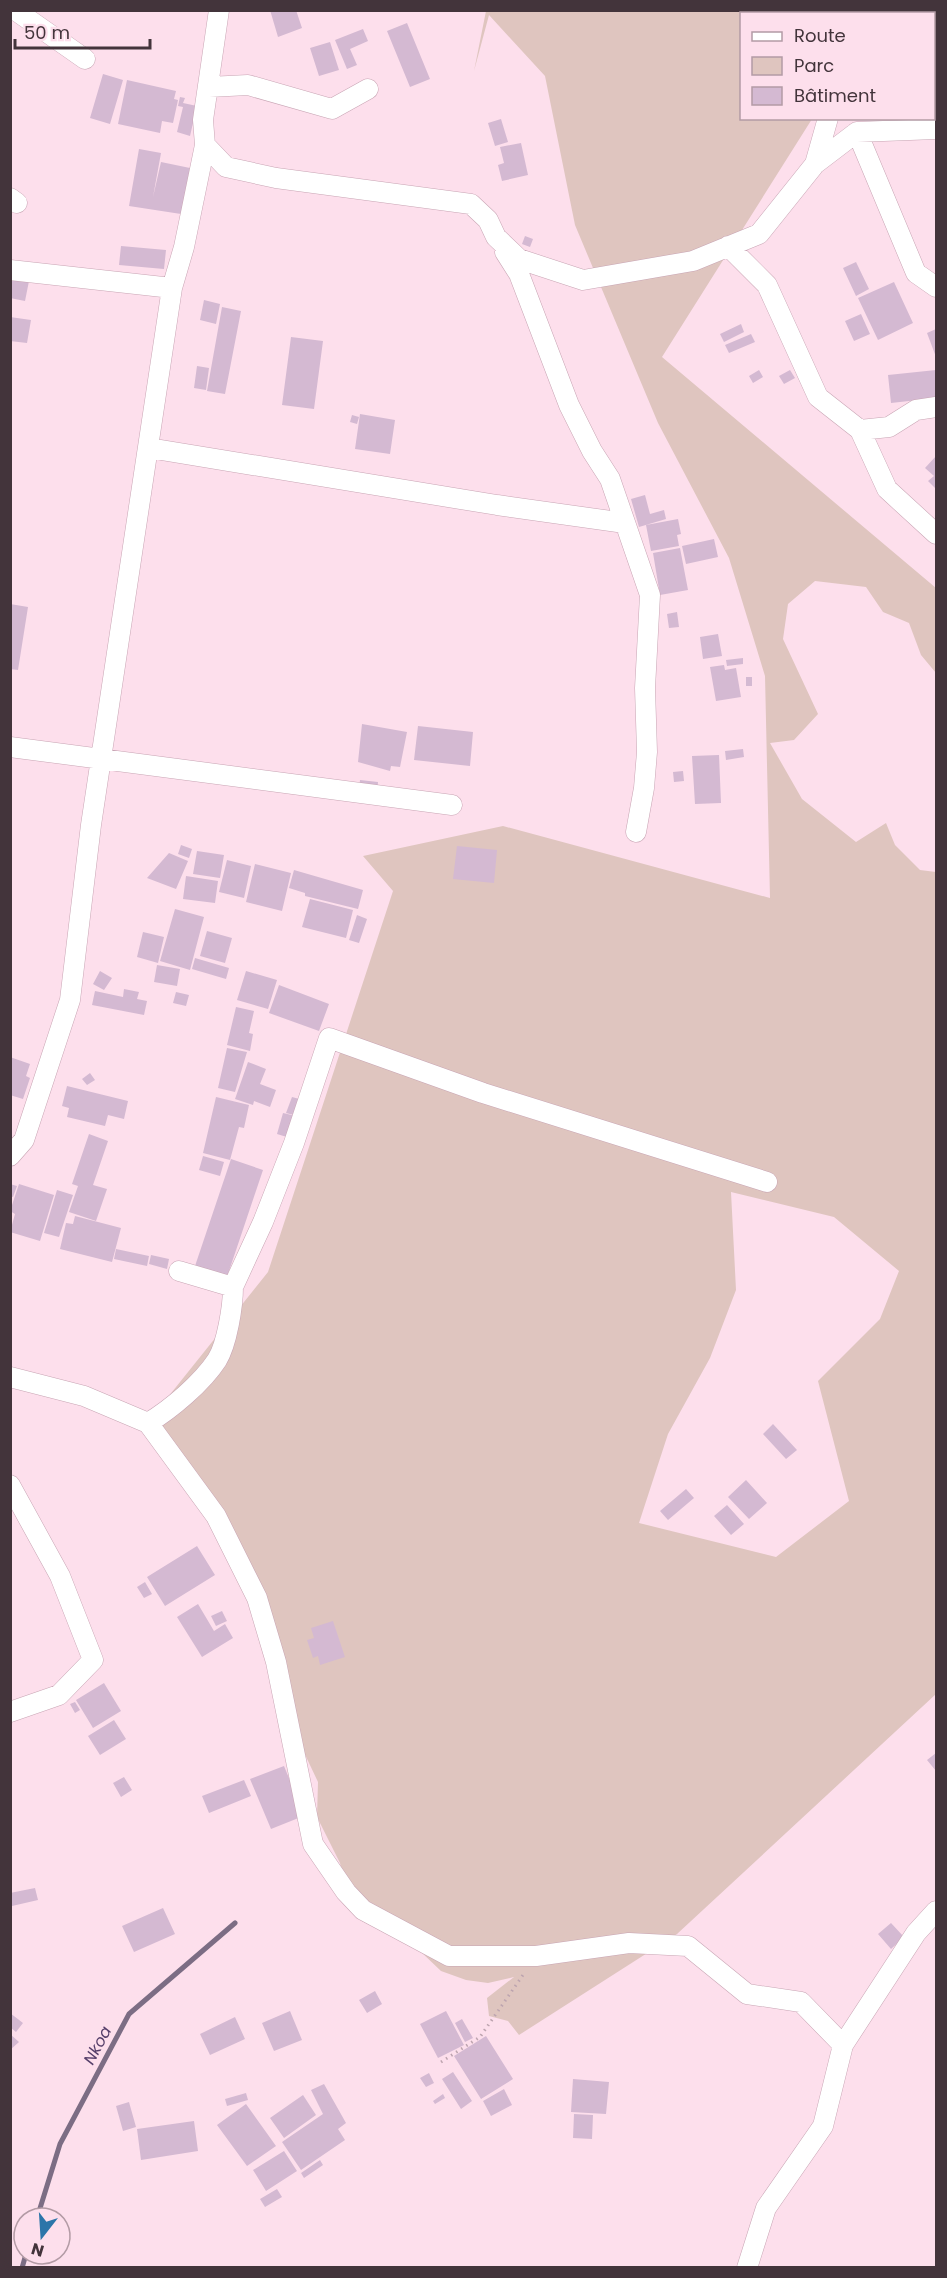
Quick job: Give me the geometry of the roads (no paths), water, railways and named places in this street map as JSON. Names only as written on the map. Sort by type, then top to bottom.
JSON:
[{"type":"street","points":[[15,10],[85,59]]},
{"type":"street","points":[[10,1156],[24,1140],[70,1000],[101,761],[172,288],[184,247],[205,144],[202,120],[209,87],[219,10]]},
{"type":"street","points":[[209,87],[248,85],[332,109],[368,89]]},
{"type":"street","points":[[815,164],[827,120]]},
{"type":"street","points":[[496,237],[519,259],[583,280],[693,261],[759,234],[815,164],[856,132],[936,129]]},
{"type":"street","points":[[856,132],[916,273],[936,287]]},
{"type":"street","points":[[205,144],[226,167],[276,178],[471,204],[488,220],[519,274],[556,376],[592,451],[610,479],[650,595],[645,688],[647,752],[644,788],[636,832]]},
{"type":"street","points":[[728,246],[767,285],[818,397],[860,430],[887,489],[936,534]]},
{"type":"street","points":[[10,270],[172,288]]},
{"type":"street","points":[[860,430],[889,427],[916,410],[936,407]]},
{"type":"street","points":[[149,448],[497,505],[625,523]]},
{"type":"street","points":[[10,747],[101,761],[452,805]]},
{"type":"street","points":[[148,1423],[176,1404],[218,1359],[233,1306],[233,1287],[263,1222],[294,1143],[329,1038],[483,1093],[767,1182]]},
{"type":"street","points":[[179,1271],[233,1287]]},
{"type":"street","points":[[10,1377],[84,1396],[148,1423],[216,1516],[257,1598],[276,1662],[313,1844],[346,1892],[363,1910],[449,1956],[536,1956],[629,1943],[688,1946],[747,1994],[801,2002],[843,2044]]},
{"type":"street","points":[[10,1485],[60,1576],[93,1660],[59,1695],[10,1712]]},
{"type":"street","points":[[747,2268],[766,2208],[823,2126],[843,2044],[916,1933],[936,1913]]},
{"type":"waterway","name":"Nkoa","points":[[41,2206],[60,2144],[129,2014],[235,1923]]}]
